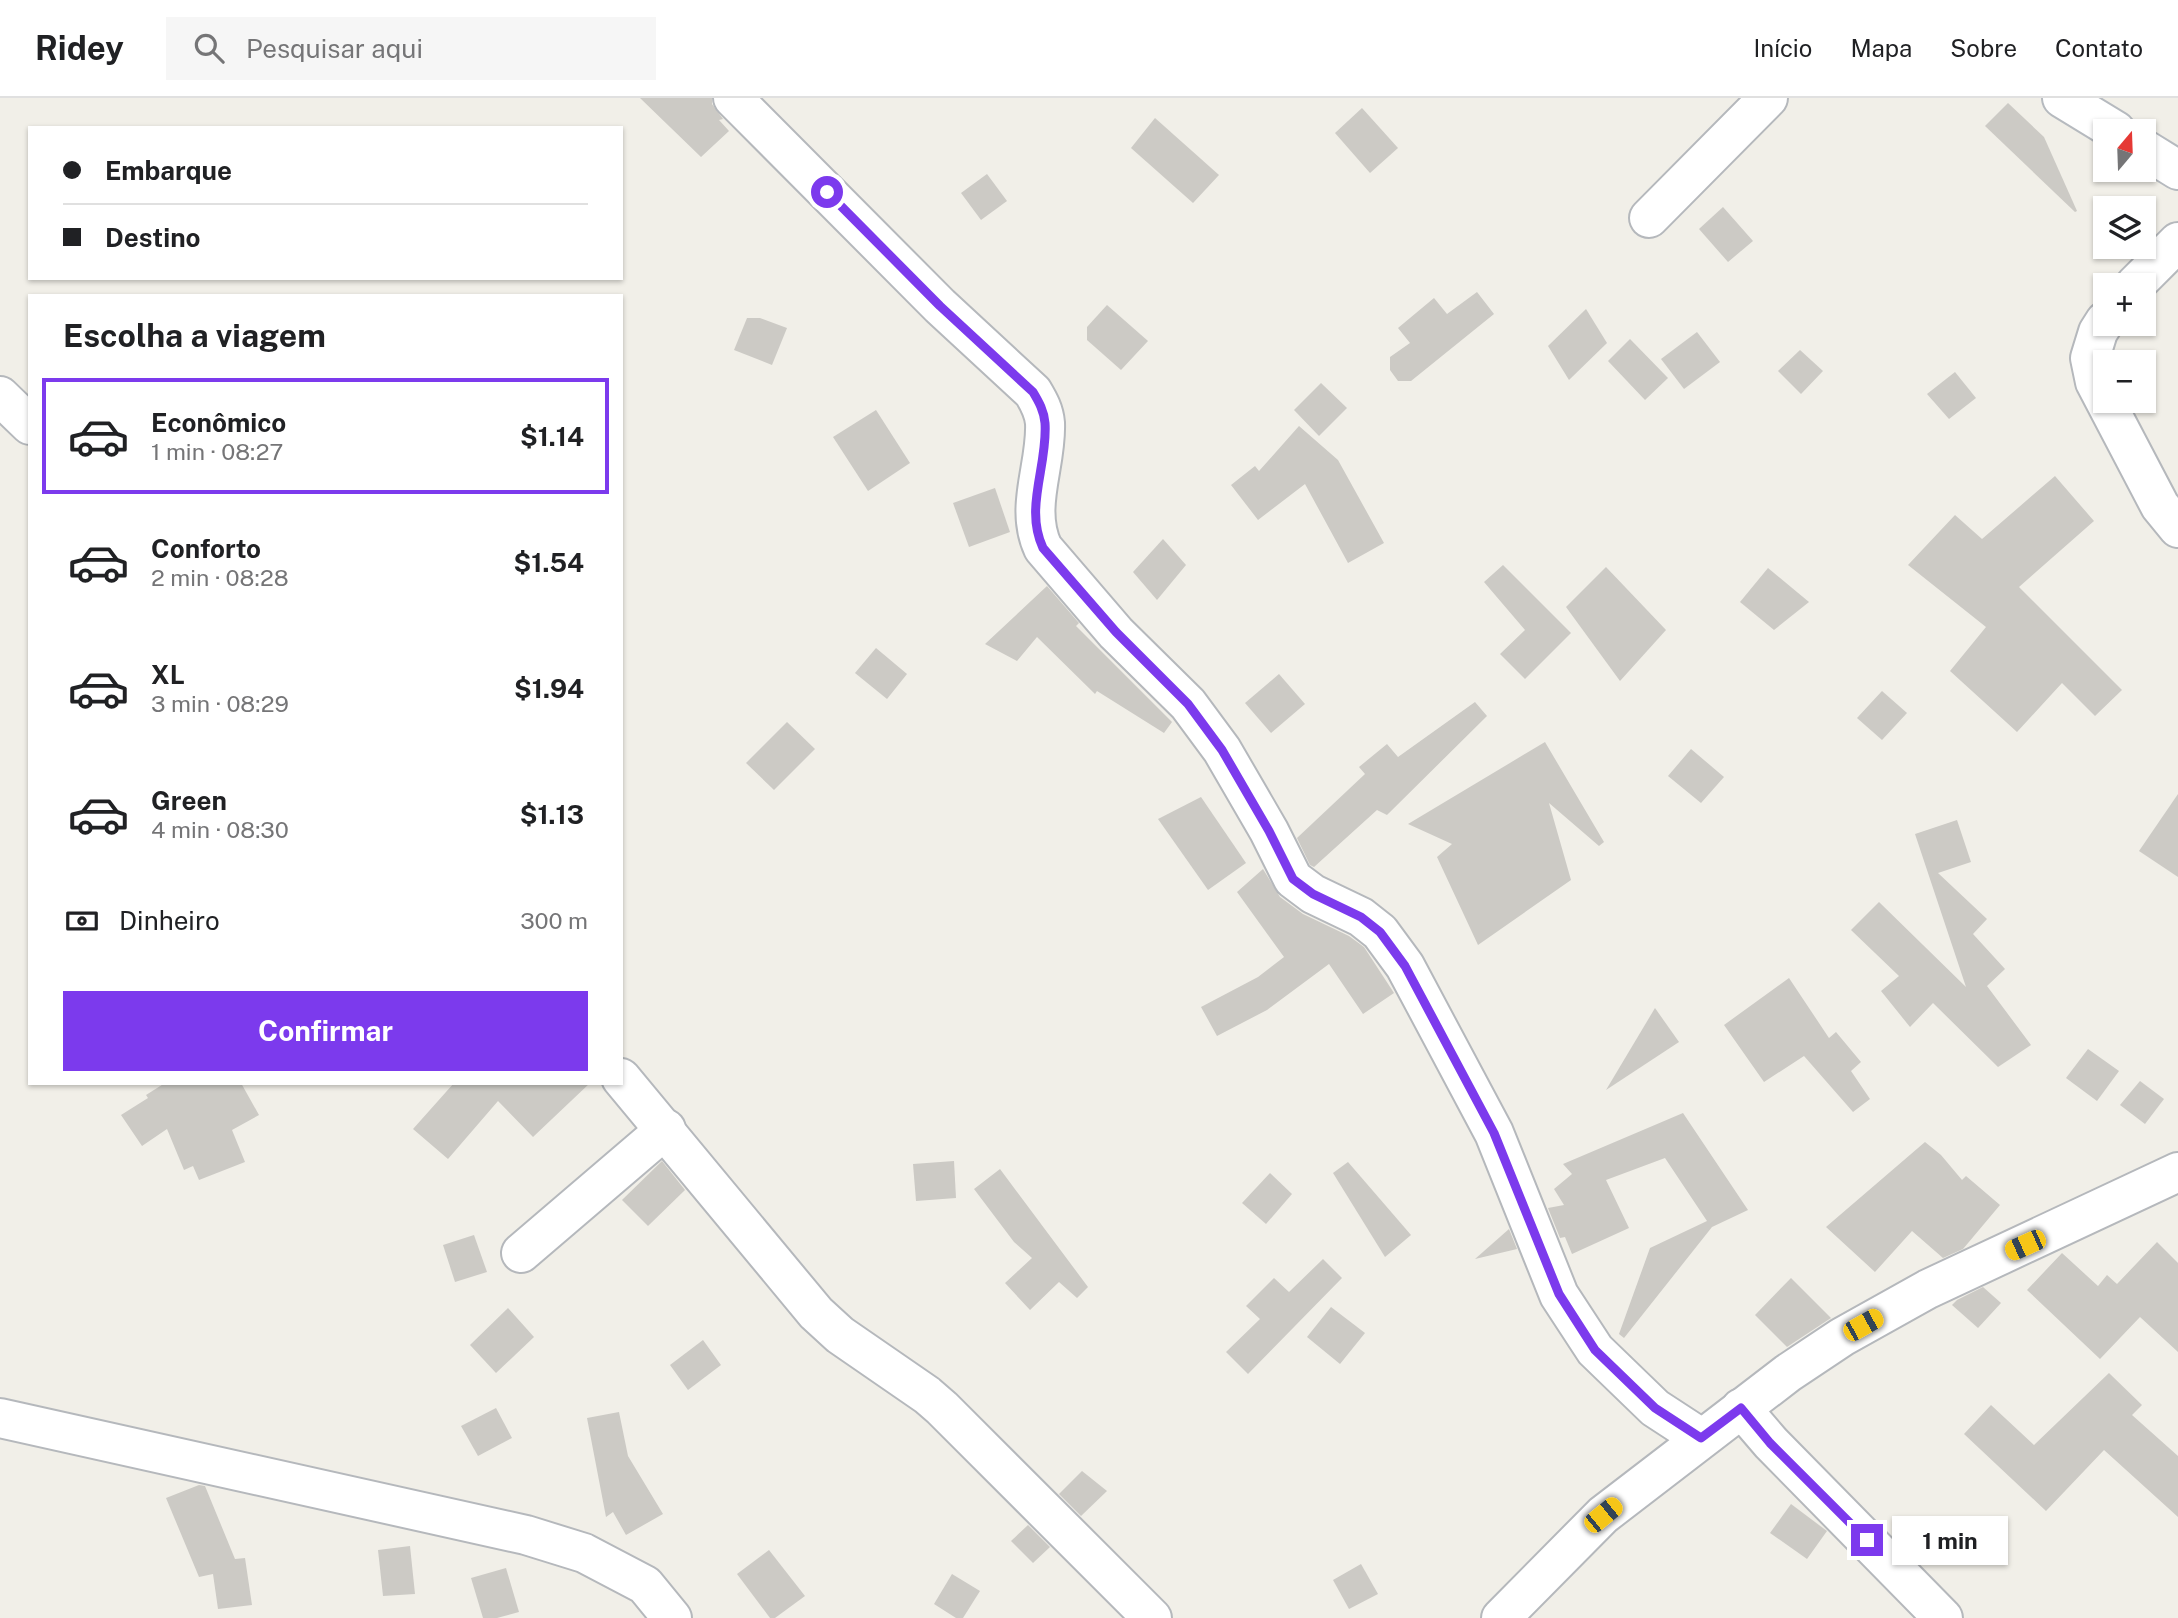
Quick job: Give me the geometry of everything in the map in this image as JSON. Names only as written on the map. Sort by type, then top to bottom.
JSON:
[{"type":"street","points":[[733,98],[940,306],[1033,392],[1042,408],[1045,424],[1035,517],[1043,548],[1116,632],[1195,713],[1222,750],[1269,831],[1293,879],[1313,894],[1361,917],[1380,932],[1405,966],[1494,1133],[1559,1294],[1595,1350],[1655,1408],[1701,1438]]},
{"type":"street","points":[[1649,218],[1768,98]]},
{"type":"street","points":[[2062,98],[2096,119]]},
{"type":"street","points":[[2156,156],[2178,170]]},
{"type":"street","points":[[2147,273],[2178,242]]},
{"type":"street","points":[[2097,336],[2090,358],[2095,382],[2160,506],[2178,528]]},
{"type":"street","points":[[0,396],[28,423]]},
{"type":"street","points":[[623,1080],[816,1313],[857,1348],[942,1408],[1152,1618]]},
{"type":"street","points":[[521,1253],[666,1129]]},
{"type":"street","points":[[1500,1618],[1603,1515],[1741,1408],[1842,1337],[1928,1289],[2178,1172]]},
{"type":"street","points":[[1741,1408],[1770,1443],[1943,1618]]},
{"type":"street","points":[[0,1418],[526,1535],[584,1553],[645,1585],[673,1618]]},
{"type":"building","points":[[640,98],[712,98],[712,104],[723,119],[719,120],[729,131],[701,157]]},
{"type":"building","points":[[2008,103],[2044,137],[2077,211],[1985,126]]},
{"type":"building","points":[[1362,108],[1398,148],[1370,173],[1335,133]]},
{"type":"building","points":[[1155,118],[1219,175],[1193,203],[1131,148]]},
{"type":"building","points":[[987,174],[1007,201],[981,220],[961,193]]},
{"type":"building","points":[[1723,207],[1753,241],[1728,262],[1699,229]]},
{"type":"building","points":[[1477,292],[1494,314],[1411,381],[1398,381],[1390,370],[1390,357],[1410,343],[1398,328],[1434,298],[1447,314]]},
{"type":"building","points":[[1107,305],[1148,341],[1121,370],[1087,340],[1087,327]]},
{"type":"building","points":[[1586,309],[1607,343],[1569,380],[1548,346]]},
{"type":"building","points":[[747,318],[760,318],[787,328],[772,365],[734,350]]},
{"type":"building","points":[[1697,332],[1720,362],[1684,389],[1661,359]]},
{"type":"building","points":[[1630,339],[1668,378],[1645,400],[1608,361]]},
{"type":"building","points":[[1800,350],[1823,371],[1801,394],[1778,371]]},
{"type":"building","points":[[1955,372],[1976,398],[1949,419],[1927,394]]},
{"type":"building","points":[[1321,383],[1347,408],[1319,436],[1294,410]]},
{"type":"building","points":[[876,410],[910,463],[868,491],[833,437]]},
{"type":"building","points":[[1299,426],[1338,460],[1384,543],[1348,563],[1305,484],[1258,520],[1231,485],[1255,466],[1259,471]]},
{"type":"building","points":[[2055,476],[2094,521],[2019,587],[2122,690],[2095,716],[2062,683],[2017,732],[1950,671],[1986,627],[1908,565],[1955,515],[1982,539]]},
{"type":"building","points":[[995,488],[1010,532],[969,547],[953,503]]},
{"type":"building","points":[[1163,539],[1186,565],[1157,600],[1133,572]]},
{"type":"building","points":[[1503,565],[1571,633],[1525,679],[1500,654],[1525,630],[1484,582]]},
{"type":"building","points":[[1606,567],[1666,630],[1620,681],[1566,607]]},
{"type":"building","points":[[1768,568],[1809,602],[1774,630],[1740,602]]},
{"type":"building","points":[[1047,586],[1079,623],[1076,626],[1172,722],[1164,733],[1097,691],[1095,694],[1037,637],[1017,661],[985,644]]},
{"type":"building","points":[[876,648],[907,674],[887,699],[855,673]]},
{"type":"building","points":[[1279,674],[1305,704],[1271,733],[1245,703]]},
{"type":"building","points":[[1882,691],[1907,713],[1882,740],[1857,718]]},
{"type":"building","points":[[1475,702],[1487,716],[1387,815],[1377,810],[1314,867],[1310,865],[1297,838],[1365,774],[1359,767],[1387,744],[1398,757]]},
{"type":"building","points":[[787,722],[815,749],[774,790],[746,763]]},
{"type":"building","points":[[1545,742],[1604,842],[1599,846],[1549,803],[1571,880],[1478,945],[1437,857],[1452,844],[1408,824]]},
{"type":"building","points":[[1691,749],[1724,777],[1701,803],[1668,776]]},
{"type":"building","points":[[2178,794],[2178,877],[2139,851]]},
{"type":"building","points":[[1201,797],[1246,863],[1208,890],[1158,819]]},
{"type":"building","points":[[1957,820],[1971,862],[1938,873],[1987,919],[1973,934],[2005,969],[1987,986],[2031,1045],[1998,1067],[1933,1003],[1910,1027],[1881,991],[1899,976],[1851,930],[1879,902],[1966,987],[1915,834]]},
{"type":"building","points":[[1263,869],[1280,897],[1303,914],[1349,936],[1364,947],[1394,993],[1363,1014],[1329,964],[1267,1010],[1217,1036],[1201,1007],[1258,977],[1284,957],[1237,892]]},
{"type":"building","points":[[1789,978],[1829,1038],[1836,1032],[1861,1062],[1851,1071],[1870,1099],[1853,1112],[1804,1056],[1764,1082],[1724,1025]]},
{"type":"building","points":[[1655,1008],[1679,1042],[1606,1090]]},
{"type":"building","points":[[2088,1049],[2119,1071],[2097,1101],[2066,1078]]},
{"type":"building","points":[[2140,1081],[2164,1099],[2145,1124],[2120,1105]]},
{"type":"building","points":[[162,1085],[242,1085],[259,1115],[232,1130],[245,1162],[199,1180],[193,1166],[184,1170],[167,1129],[142,1146],[121,1115],[148,1098],[146,1095]]},
{"type":"building","points":[[452,1085],[588,1085],[533,1137],[498,1101],[448,1159],[413,1129]]},
{"type":"building","points":[[1683,1113],[1748,1210],[1712,1227],[1624,1338],[1619,1334],[1650,1248],[1707,1221],[1665,1158],[1606,1180],[1629,1228],[1572,1254],[1565,1237],[1560,1238],[1548,1208],[1564,1205],[1554,1189],[1572,1174],[1563,1164]]},
{"type":"building","points":[[1925,1142],[1941,1155],[1962,1180],[1966,1176],[2000,1205],[1963,1249],[1943,1258],[1912,1231],[1875,1272],[1826,1227]]},
{"type":"building","points":[[662,1161],[685,1190],[648,1226],[622,1200]]},
{"type":"building","points":[[954,1161],[956,1198],[916,1201],[913,1164]]},
{"type":"building","points":[[1348,1162],[1411,1235],[1385,1257],[1333,1173]]},
{"type":"building","points":[[1000,1169],[1088,1287],[1077,1298],[1059,1282],[1030,1310],[1005,1283],[1032,1258],[1014,1242],[974,1189]]},
{"type":"building","points":[[1270,1173],[1292,1194],[1266,1224],[1242,1203]]},
{"type":"building","points":[[1509,1229],[1517,1249],[1475,1259]]},
{"type":"building","points":[[474,1235],[487,1272],[455,1282],[443,1245]]},
{"type":"building","points":[[2157,1242],[2178,1263],[2178,1352],[2140,1317],[2100,1359],[2027,1290],[2062,1253],[2098,1286],[2107,1275],[2117,1284]]},
{"type":"building","points":[[1323,1259],[1342,1278],[1248,1374],[1226,1352],[1260,1319],[1246,1306],[1274,1278],[1289,1292]]},
{"type":"building","points":[[1791,1278],[1831,1318],[1787,1347],[1755,1315]]},
{"type":"building","points":[[1983,1287],[2001,1303],[1978,1328],[1952,1305]]},
{"type":"building","points":[[1331,1307],[1365,1333],[1340,1364],[1307,1337]]},
{"type":"building","points":[[508,1308],[534,1337],[496,1373],[470,1345]]},
{"type":"building","points":[[703,1340],[721,1365],[688,1390],[670,1365]]},
{"type":"building","points":[[2109,1373],[2142,1405],[2132,1415],[2178,1456],[2178,1517],[2104,1450],[2046,1511],[1964,1434],[1991,1405],[2034,1445]]},
{"type":"building","points":[[496,1408],[512,1438],[478,1456],[461,1426]]},
{"type":"building","points":[[619,1412],[628,1456],[663,1514],[626,1535],[613,1512],[606,1517],[587,1418]]},
{"type":"building","points":[[1082,1471],[1107,1491],[1081,1516],[1059,1494]]},
{"type":"building","points":[[199,1485],[205,1486],[235,1559],[245,1558],[252,1605],[218,1609],[213,1574],[199,1577],[166,1498]]},
{"type":"building","points":[[1791,1504],[1827,1531],[1807,1559],[1770,1533]]},
{"type":"building","points":[[1028,1525],[1050,1547],[1033,1563],[1011,1541]]},
{"type":"building","points":[[410,1546],[415,1594],[383,1596],[378,1550]]},
{"type":"building","points":[[769,1550],[805,1596],[775,1618],[770,1618],[737,1574]]},
{"type":"building","points":[[1361,1564],[1378,1594],[1349,1609],[1333,1580]]},
{"type":"building","points":[[506,1568],[519,1612],[497,1618],[483,1618],[471,1578]]},
{"type":"building","points":[[952,1574],[980,1591],[963,1618],[956,1618],[934,1604]]},
{"type":"route","points":[[827,192],[940,306],[1033,392],[1042,408],[1045,424],[1035,517],[1043,548],[1116,632],[1188,704],[1222,750],[1269,831],[1293,879],[1302,888],[1361,917],[1380,932],[1405,966],[1494,1133],[1559,1294],[1595,1350],[1655,1408],[1701,1438],[1741,1408],[1770,1443],[1867,1540]]}]
